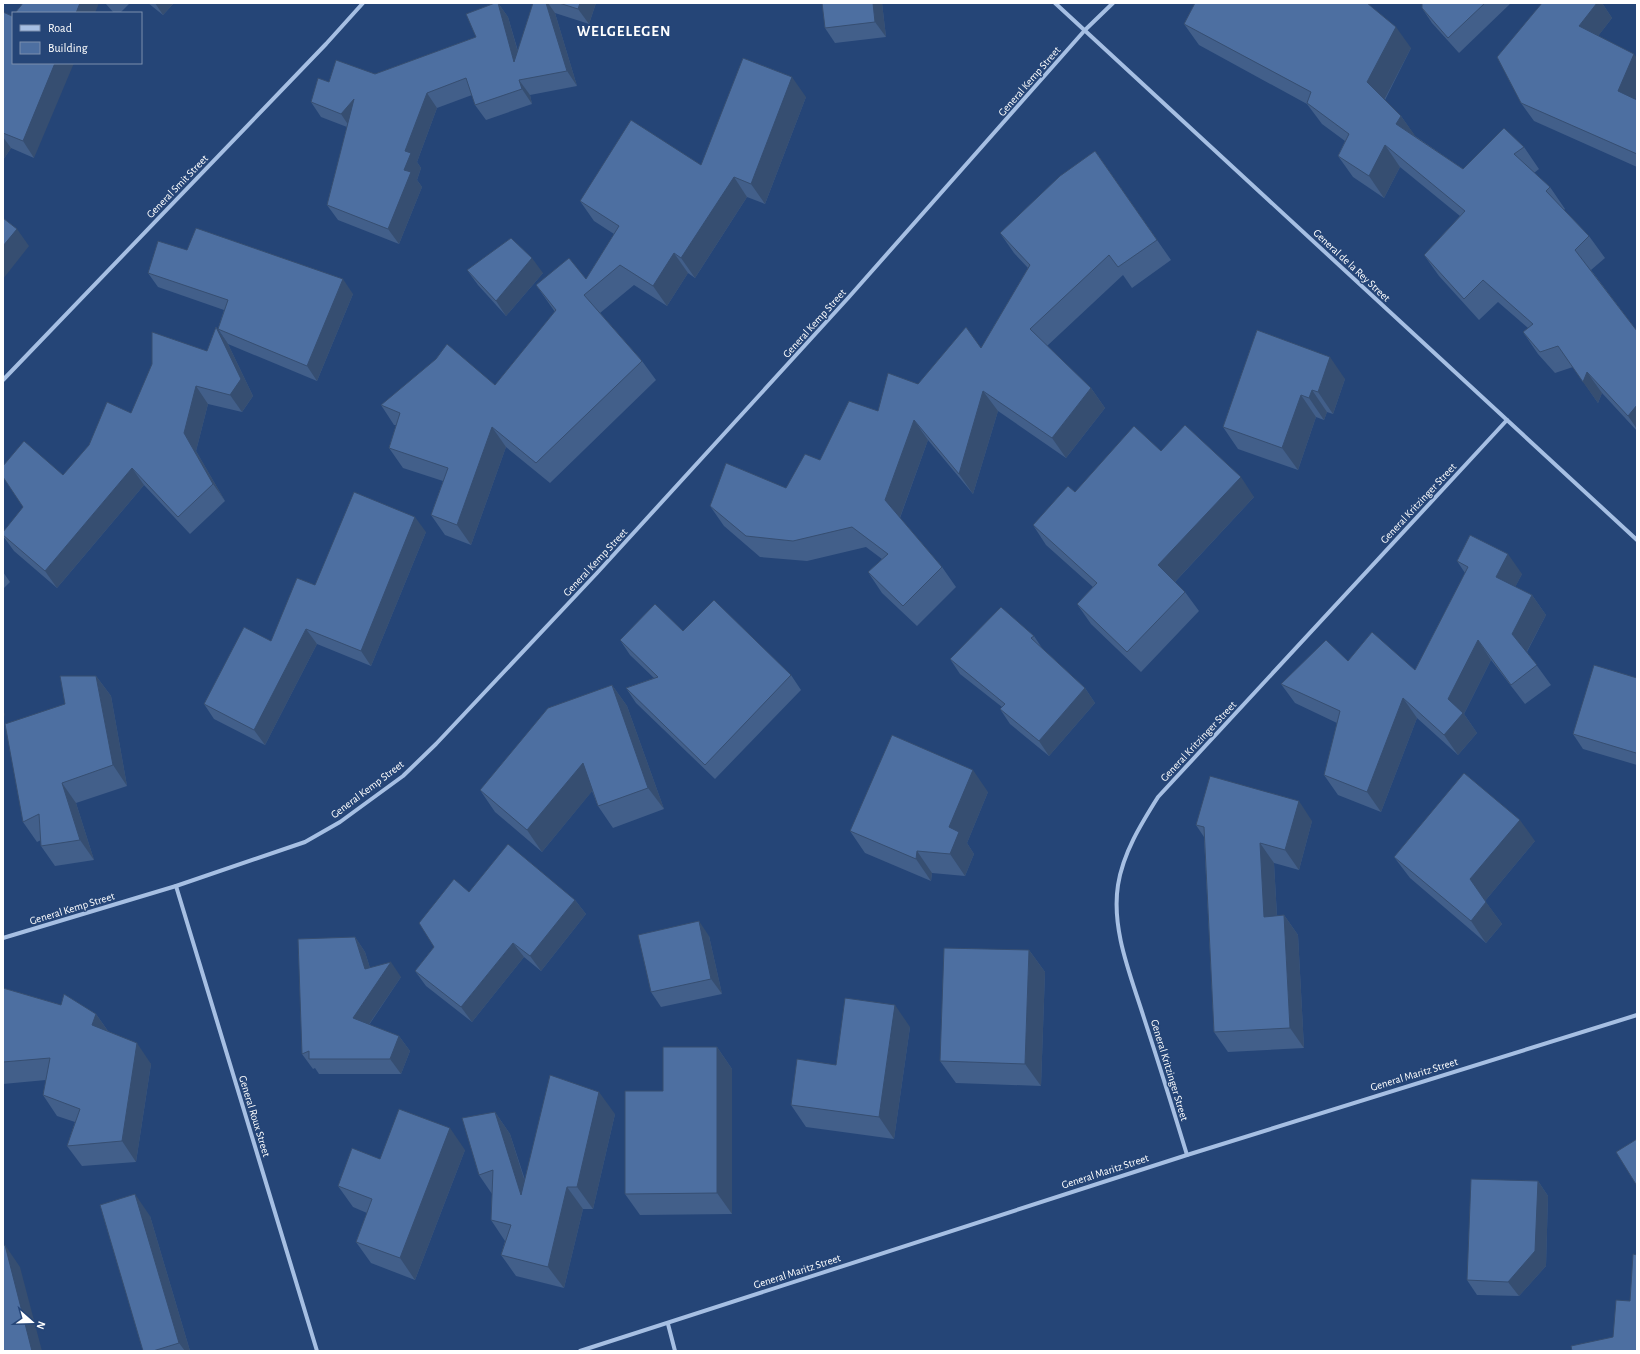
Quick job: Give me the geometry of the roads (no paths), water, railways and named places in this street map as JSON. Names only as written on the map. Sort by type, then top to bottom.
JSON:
[{"type":"street","name":"General Smit Street","points":[[3,380],[326,44],[363,3]]},
{"type":"street","name":"General de la Rey Street","points":[[1055,3],[1637,540]]},
{"type":"street","name":"General Kemp Street","points":[[3,938],[176,886],[305,842],[340,822],[403,776],[436,744],[683,479],[921,217],[1085,30],[1113,3]]},
{"type":"street","name":"General Kritzinger Street","points":[[1187,1155],[1123,948],[1117,920],[1118,884],[1125,858],[1139,827],[1158,797],[1507,420]]},
{"type":"street","name":"General Roux Street","points":[[176,886],[317,1351]]},
{"type":"street","name":"General Maritz Street","points":[[580,1351],[668,1324],[886,1251],[1187,1155],[1637,1015]]},
{"type":"street","points":[[668,1324],[675,1351]]},
{"type":"district","name":"WELGELEGEN","points":[[624,31]]}]
